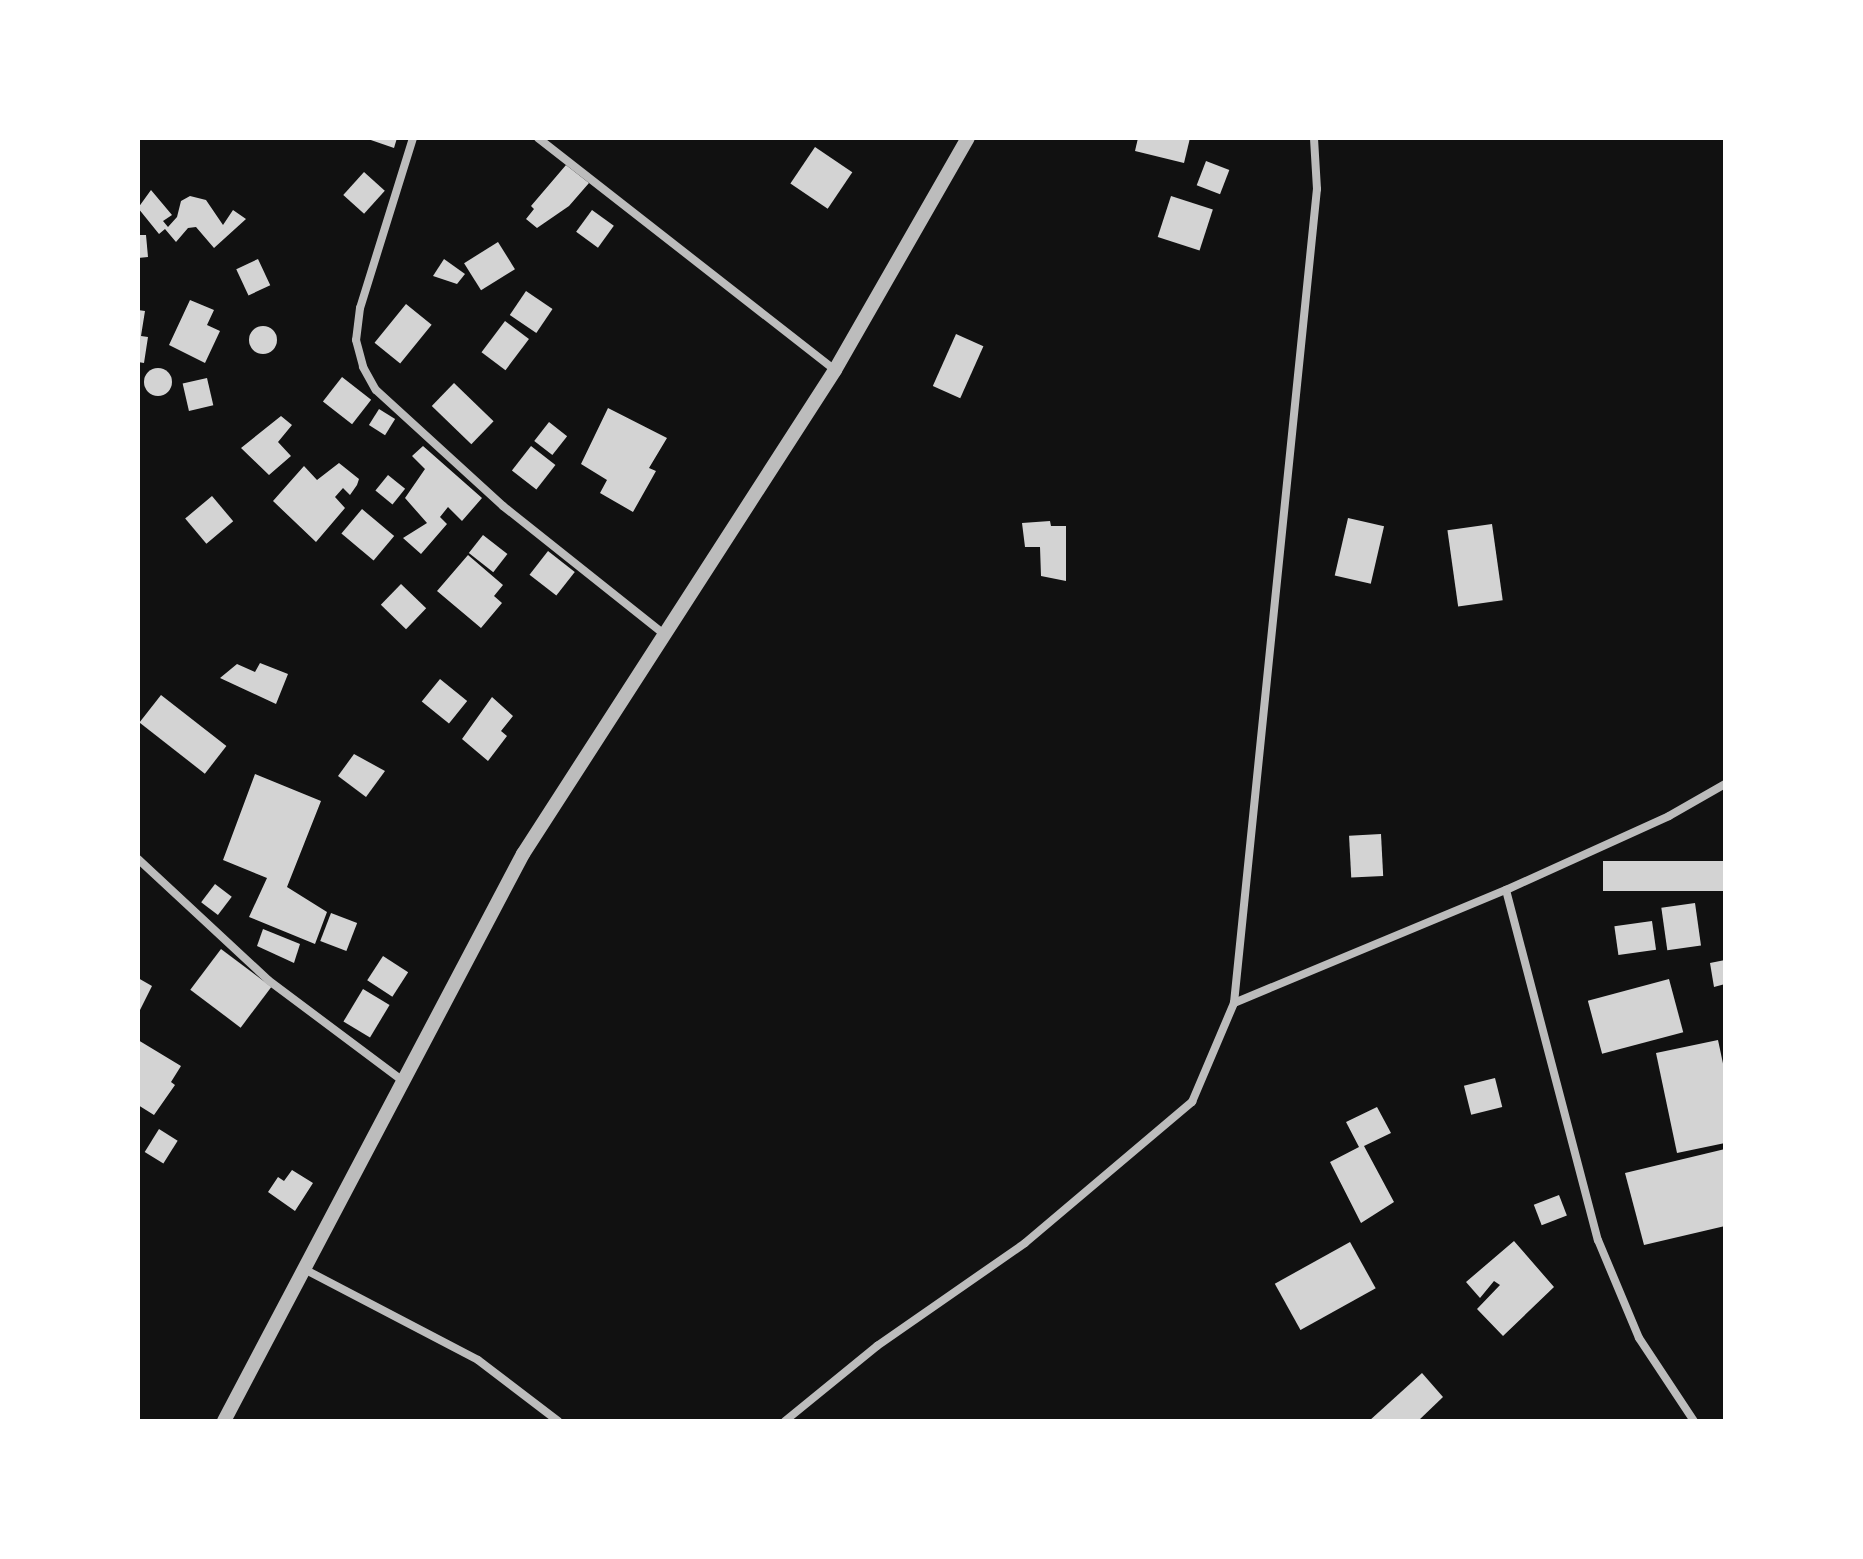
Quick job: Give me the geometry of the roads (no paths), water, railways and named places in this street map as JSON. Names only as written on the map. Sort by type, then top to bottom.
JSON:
[{"type":"street","points":[[413,138],[360,308],[356,340],[363,367],[376,390],[503,506],[665,635]]},
{"type":"street","points":[[538,138],[835,370]]},
{"type":"street","points":[[224,1421],[523,854],[835,370],[968,138]]},
{"type":"street","points":[[785,1421],[877,1346],[1025,1243],[1192,1102],[1234,1003],[1317,189],[1314,138]]},
{"type":"street","points":[[1234,1003],[1506,890],[1669,816],[1725,784]]},
{"type":"street","points":[[138,859],[268,980],[403,1081]]},
{"type":"street","points":[[1506,890],[1598,1240],[1639,1338],[1694,1421]]},
{"type":"street","points":[[304,1269],[478,1360],[558,1421]]}]
